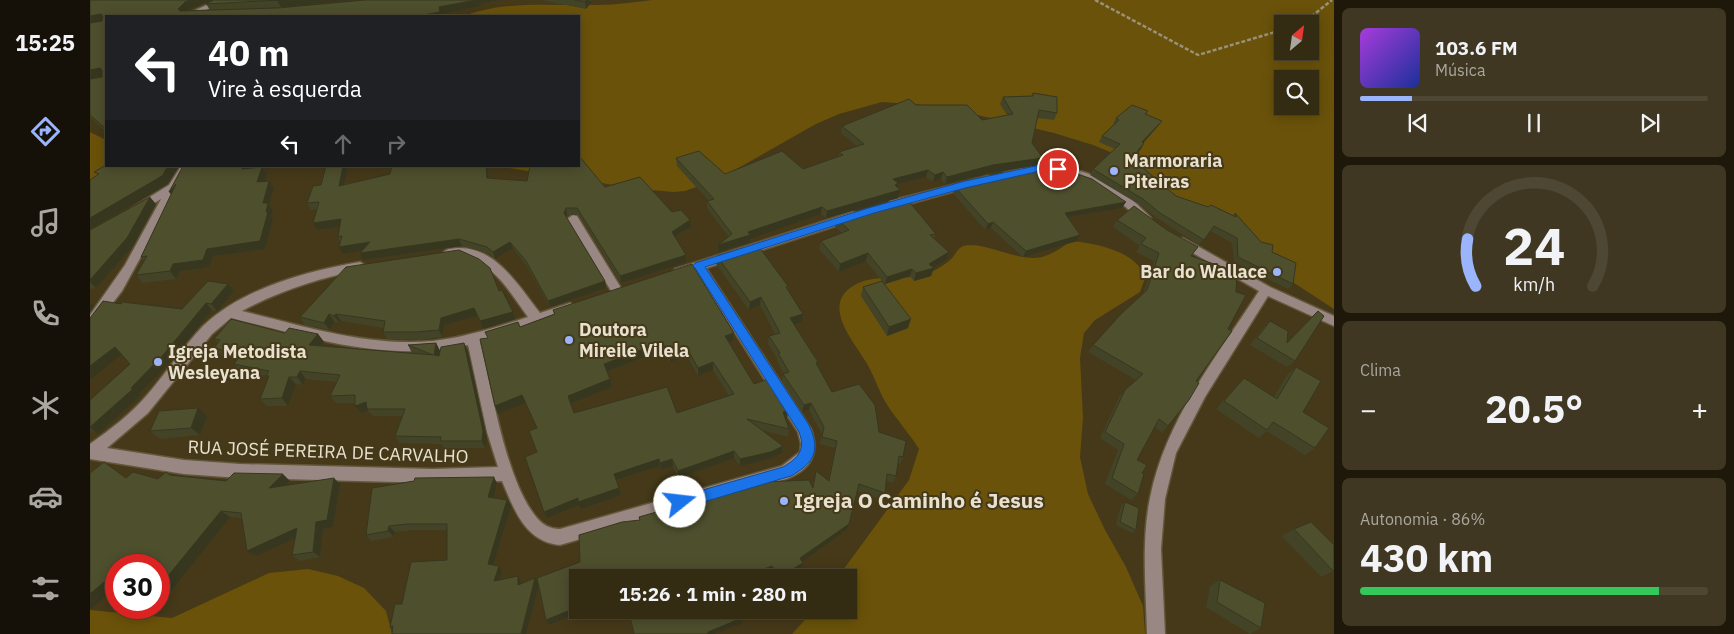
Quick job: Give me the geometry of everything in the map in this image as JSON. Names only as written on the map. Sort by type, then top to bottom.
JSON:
[{"type":"street","points":[[189,15],[225,0]]},
{"type":"street","points":[[90,324],[113,294],[185,167]]},
{"type":"street","points":[[881,208],[965,185],[1026,171],[1049,168],[1074,173],[1102,184],[1118,194],[1154,224]]},
{"type":"street","points":[[131,212],[172,188]]},
{"type":"street","points":[[670,274],[862,213]]},
{"type":"street","points":[[573,219],[612,293],[633,286]]},
{"type":"street","points":[[1175,238],[1266,290],[1334,321]]},
{"type":"street","points":[[434,255],[468,253],[485,259],[501,274],[537,319]]},
{"type":"street","points":[[90,452],[142,410],[208,330],[229,313],[247,303],[318,276],[346,268],[375,264]]},
{"type":"street","points":[[473,338],[506,474],[528,520],[544,534],[560,536],[786,472],[806,458],[808,438],[698,266]]},
{"type":"street","points":[[1156,634],[1153,549],[1156,499],[1169,452],[1200,393],[1266,290]]},
{"type":"street","points":[[229,313],[384,347],[438,345],[473,338],[579,305]]},
{"type":"street","name":"RUA JOSÉ PEREIRA DE CARVALHO","points":[[90,452],[184,466],[240,471],[433,476],[506,474]]},
{"type":"path","points":[[1095,0],[1198,56],[1274,32]]},
{"type":"path","points":[[1313,15],[1332,0]]},
{"type":"shaded area","points":[[652,0],[1334,0],[1334,309],[1222,236],[1120,156],[1093,145],[1054,133],[939,106],[882,102],[839,114],[816,124],[719,179],[685,191],[638,189],[504,167],[580,167],[580,15],[467,15],[513,6],[605,5]]},
{"type":"shaded area","points":[[90,132],[105,140],[105,167],[90,187]]},
{"type":"shaded area","points":[[1071,241],[1103,246],[1134,261],[1141,269],[1145,278],[1140,292],[1095,320],[1084,333],[1080,358],[1083,418],[1080,457],[1088,494],[1105,530],[1126,567],[1143,606],[1145,634],[792,634],[806,619],[857,619],[857,569],[844,569],[909,480],[919,449],[886,403],[869,367],[849,336],[840,315],[842,296],[850,288],[866,280],[920,276],[929,273],[946,263],[964,246],[979,246],[1028,258],[1045,256],[1062,248]]},
{"type":"shaded area","points":[[308,569],[338,576],[364,588],[386,611],[392,634],[90,634],[90,610],[105,611],[105,619],[170,619],[269,573]]},
{"type":"building","points":[[90,0],[191,0],[185,2],[178,9],[180,11],[278,8],[365,0],[476,0],[439,7],[440,12],[424,15],[105,15],[105,128],[90,115],[90,79],[102,77],[102,70],[100,68],[90,70],[90,23],[102,21],[103,16],[101,14],[90,16]]},
{"type":"building","points":[[214,0],[280,0],[206,4]]},
{"type":"building","points":[[1033,93],[1057,97],[1057,113],[1039,110],[1032,143],[1043,158],[993,165],[947,177],[943,172],[935,175],[928,170],[893,179],[898,183],[895,185],[900,190],[827,211],[822,207],[748,232],[750,235],[718,245],[732,234],[707,201],[714,199],[676,158],[699,151],[725,174],[782,151],[803,169],[843,155],[839,152],[864,144],[842,126],[909,99],[916,105],[967,105],[982,120],[1013,114],[1003,97],[1033,96]]},
{"type":"building","points":[[1132,105],[1148,111],[1145,114],[1162,121],[1142,142],[1144,143],[1133,157],[1140,160],[1137,163],[1176,196],[1208,207],[1211,205],[1236,217],[1235,213],[1261,242],[1273,245],[1272,252],[1296,263],[1293,284],[1238,257],[1237,238],[1214,226],[1204,240],[1160,213],[1143,199],[1093,169],[1120,144],[1102,136],[1119,120],[1116,118]]},
{"type":"building","points":[[580,157],[605,187],[640,177],[672,212],[681,210],[690,220],[672,232],[686,255],[620,276],[577,208],[566,208],[564,213],[605,281],[548,301],[526,261],[510,242],[493,252],[487,247],[459,239],[360,253],[370,242],[339,247],[342,236],[338,237],[341,219],[313,223],[319,202],[307,203],[313,186],[321,185],[326,167],[343,167],[339,186],[390,174],[392,167],[486,167],[487,178],[527,181],[530,167],[580,167]]},
{"type":"building","points":[[105,166],[167,167],[162,176],[90,218],[90,180],[99,174],[94,172]]},
{"type":"building","points":[[182,167],[243,167],[242,169],[262,167],[257,182],[269,181],[263,203],[268,203],[266,212],[268,212],[260,241],[207,249],[203,260],[173,264],[170,271],[136,275],[147,256],[141,257],[176,184],[169,192]]},
{"type":"building","points":[[1051,168],[1063,169],[1092,179],[1126,202],[1065,213],[1080,235],[1026,251],[993,222],[988,224],[955,187],[1017,172]]},
{"type":"building","points":[[150,197],[127,238],[90,280],[90,230]]},
{"type":"building","points":[[907,199],[936,234],[930,235],[949,252],[929,264],[934,268],[916,273],[912,269],[887,277],[868,253],[840,264],[821,241],[849,230],[837,219]]},
{"type":"building","points":[[1134,206],[1167,230],[1198,247],[1191,256],[1237,272],[1236,292],[1246,295],[1228,329],[1232,331],[1196,381],[1199,383],[1189,400],[1168,426],[1159,419],[1137,460],[1147,465],[1142,473],[1144,474],[1138,494],[1112,478],[1124,444],[1105,432],[1125,390],[1143,374],[1093,345],[1121,314],[1147,290],[1159,253],[1141,244],[1146,238],[1117,220]]},
{"type":"building","points":[[757,244],[788,286],[786,287],[803,314],[790,318],[818,362],[816,363],[832,392],[859,384],[875,405],[879,432],[906,441],[903,457],[899,456],[896,476],[887,474],[885,493],[859,484],[849,524],[800,558],[803,563],[793,569],[774,569],[772,566],[764,569],[569,569],[569,611],[546,620],[537,578],[580,562],[579,535],[622,522],[640,520],[639,517],[762,482],[809,480],[813,488],[816,471],[829,481],[837,441],[822,437],[824,427],[811,403],[804,405],[783,374],[789,372],[769,336],[780,333],[761,297],[750,302],[717,256]]},
{"type":"building","points":[[459,250],[479,259],[490,268],[499,291],[502,290],[513,312],[480,321],[474,308],[441,318],[439,330],[416,332],[383,332],[385,321],[336,314],[334,316],[329,314],[324,323],[300,317],[346,267]]},
{"type":"building","points":[[692,264],[734,333],[725,336],[754,384],[768,379],[788,410],[783,412],[789,429],[747,419],[783,446],[771,452],[740,459],[734,451],[678,471],[672,459],[660,463],[659,459],[614,474],[619,488],[578,502],[578,498],[544,512],[525,457],[537,452],[529,431],[537,428],[522,395],[495,406],[480,339],[488,338],[485,332],[518,322],[520,327],[555,314],[553,310]],"holes":[[[662,342],[670,355],[687,348],[698,368],[713,362],[734,394],[677,413],[667,387],[574,413],[568,396],[610,379],[604,364]]]},
{"type":"building","points":[[208,281],[228,284],[211,304],[206,303],[164,354],[131,388],[133,389],[90,427],[90,400],[130,364],[115,347],[90,366],[90,318],[103,301],[182,309]]},
{"type":"building","points":[[882,281],[911,319],[889,327],[863,287]]},
{"type":"building","points":[[1318,311],[1324,316],[1295,361],[1257,338],[1270,321],[1288,331],[1287,343]]},
{"type":"building","points":[[231,319],[285,333],[289,328],[318,334],[309,345],[433,355],[408,345],[436,343],[434,355],[439,356],[441,347],[464,343],[483,431],[482,441],[440,441],[441,437],[395,436],[405,409],[367,409],[366,402],[355,406],[355,395],[330,396],[340,375],[300,371],[297,377],[289,377],[282,398],[260,399],[269,376],[266,376],[269,371],[234,364],[241,355],[214,348],[220,340],[214,339]]},
{"type":"building","points":[[1296,367],[1321,381],[1303,412],[1329,428],[1315,448],[1273,422],[1267,430],[1224,401],[1244,378],[1277,399]]},
{"type":"building","points":[[198,408],[191,428],[150,431],[159,411]]},
{"type":"building","points":[[104,462],[126,478],[133,472],[158,479],[166,472],[170,475],[226,481],[234,473],[283,474],[269,488],[334,478],[327,520],[316,522],[313,552],[292,555],[297,528],[247,551],[241,513],[221,511],[170,574],[170,554],[105,554],[105,582],[90,594],[90,473]]},
{"type":"building","points":[[494,477],[488,497],[507,500],[488,564],[499,566],[494,581],[518,576],[518,585],[535,578],[521,634],[392,634],[393,626],[390,627],[395,604],[402,604],[411,562],[447,560],[447,524],[389,526],[388,531],[366,535],[372,488],[414,481],[415,478]]},
{"type":"building","points":[[1125,502],[1139,508],[1136,530],[1120,522]]},
{"type":"building","points":[[1311,522],[1334,545],[1334,571],[1294,529]]},
{"type":"building","points":[[1220,580],[1265,603],[1261,628],[1217,602]]},
{"type":"building","points":[[631,619],[740,619],[708,632],[708,634],[634,634]]},
{"type":"place","name":"Marmoraria Piteiras","points":[[1114,171]]},
{"type":"place","name":"Bar do Wallace","points":[[1277,272]]},
{"type":"place","name":"Doutora Mireile Vilela","points":[[569,340]]},
{"type":"place","name":"Igreja Metodista Wesleyana","points":[[158,362]]},
{"type":"place","name":"Igreja O Caminho é Jesus","points":[[784,501]]},
{"type":"route","points":[[680,502],[786,472],[806,458],[808,449],[808,438],[804,429],[698,266],[871,210],[1019,172],[1040,168],[1058,169]]}]
